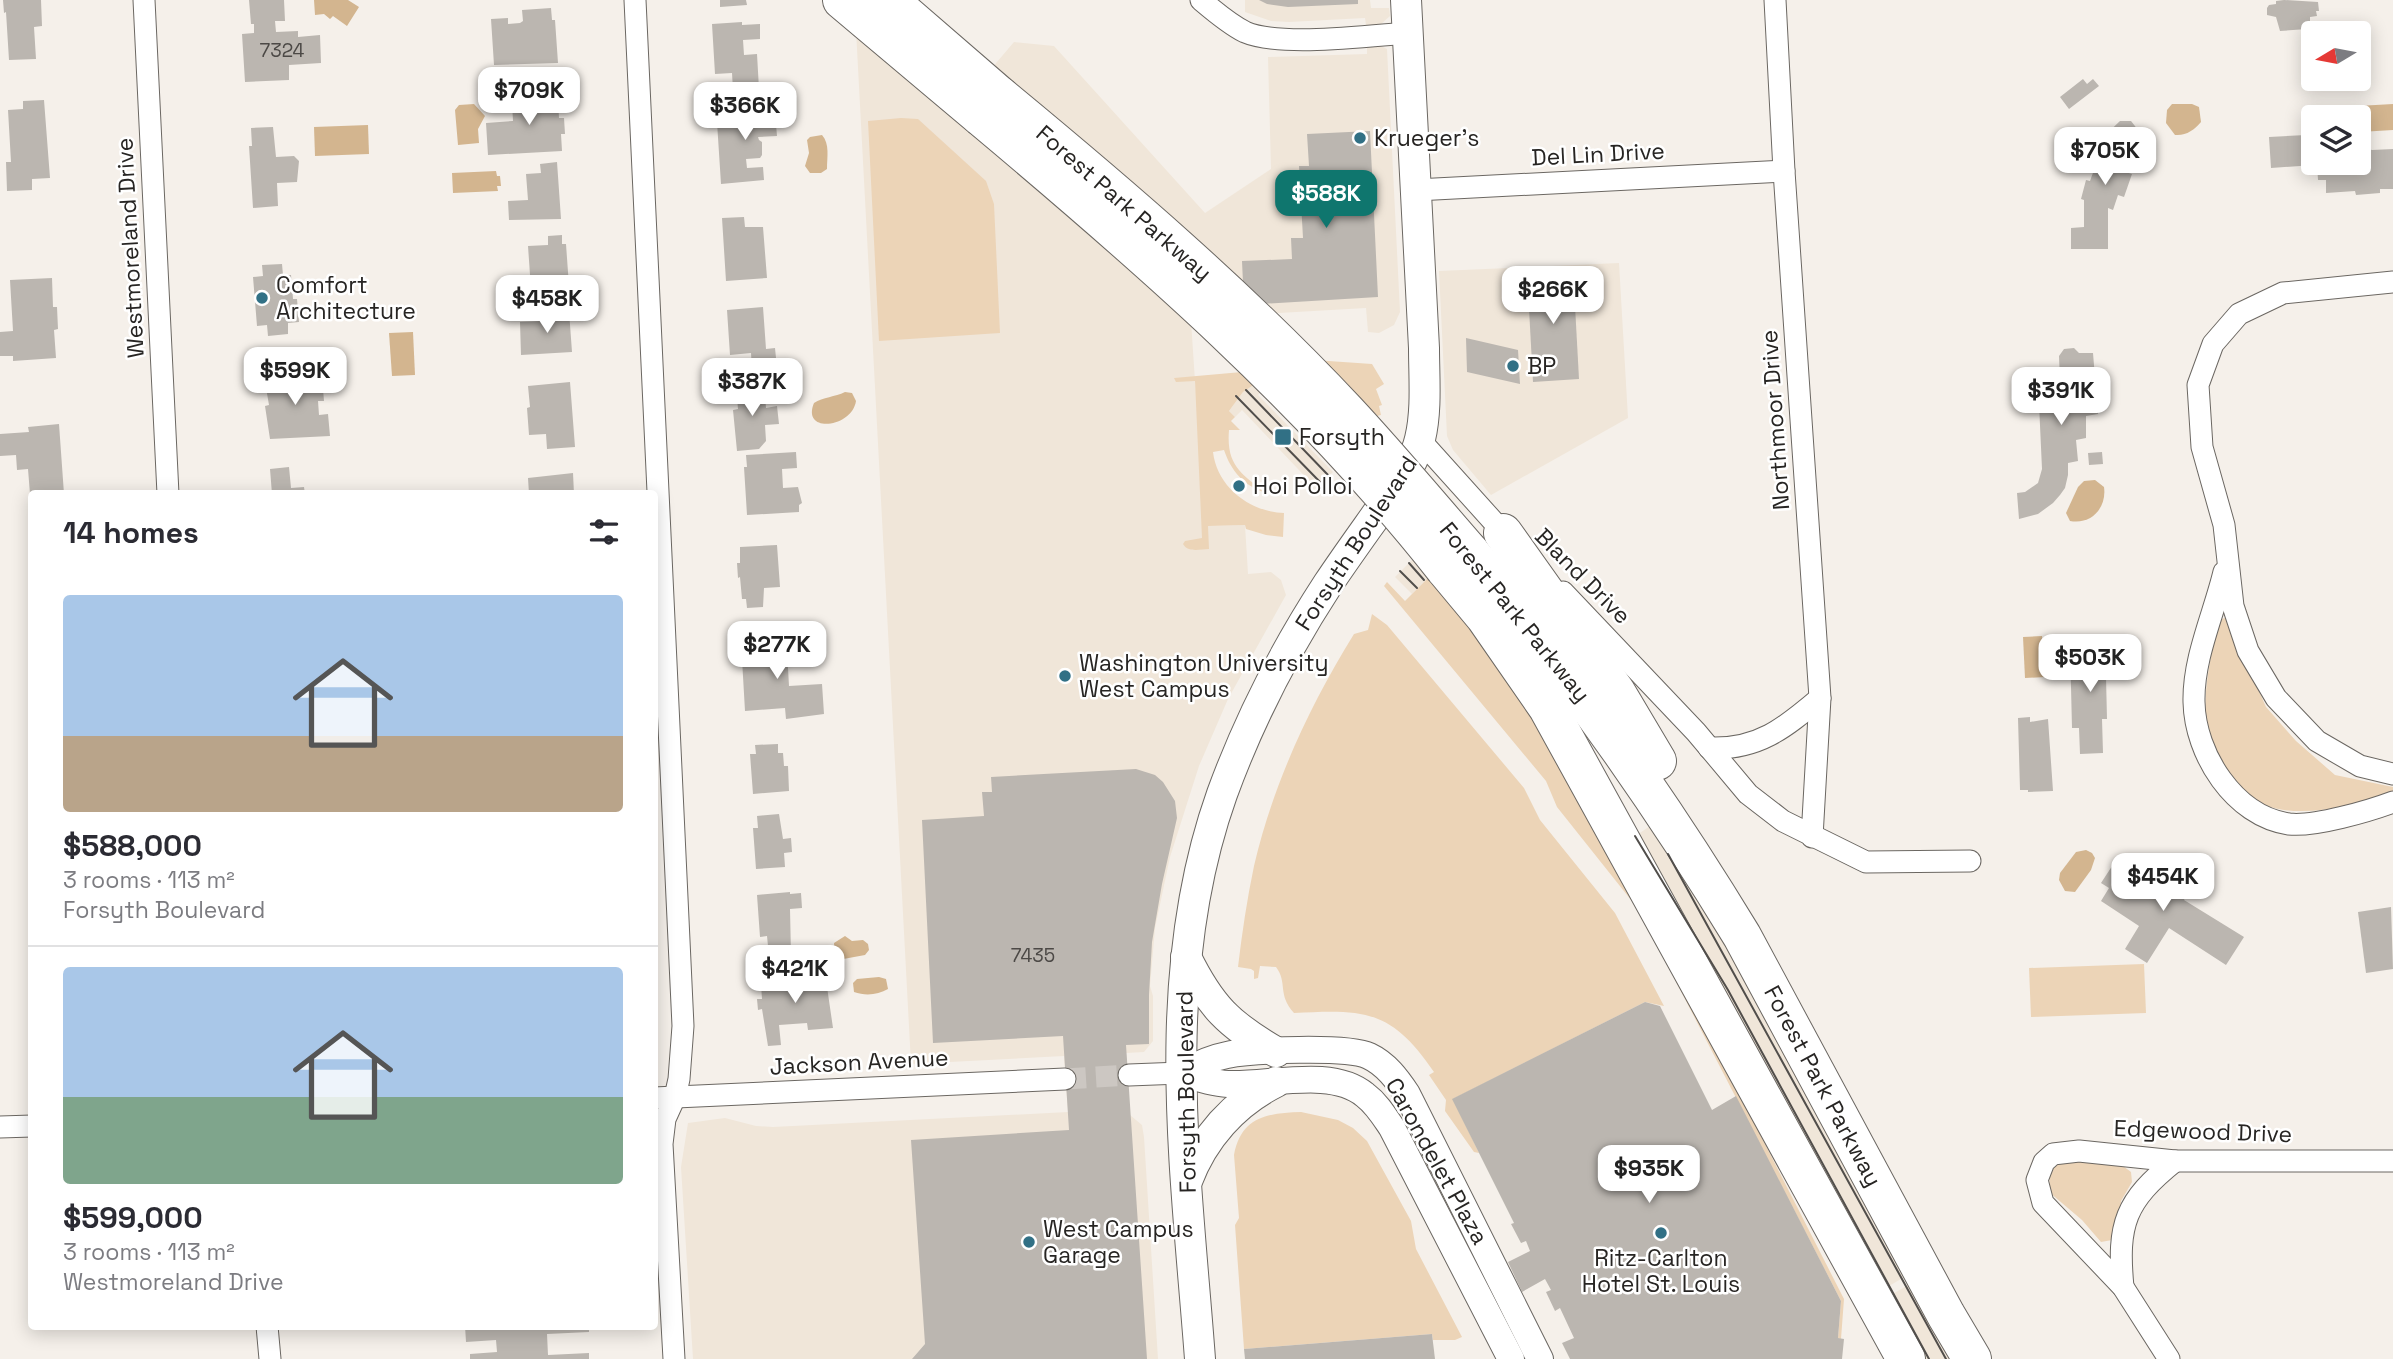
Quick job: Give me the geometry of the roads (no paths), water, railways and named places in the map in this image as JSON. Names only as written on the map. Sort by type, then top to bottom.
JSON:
[{"type":"highway","name":"Forest Park Parkway","points":[[842,0],[990,106]]},
{"type":"highway","name":"Forest Park Parkway","points":[[888,0],[990,106],[1233,339],[1457,560],[1520,613],[1674,825],[1742,936],[1972,1359]]},
{"type":"highway","points":[[1503,533],[1616,692],[1643,737],[1693,826],[1742,936]]},
{"type":"highway","name":"Forest Park Parkway","points":[[1457,560],[1493,628],[1548,708],[1906,1359]]},
{"type":"main road","name":"Forsyth Boulevard","points":[[1200,1359],[1181,1073],[1182,1000],[1186,957],[1192,911],[1204,857],[1221,797],[1241,746],[1286,652],[1327,586],[1396,486],[1420,440],[1425,382],[1406,0]]},
{"type":"main road","points":[[1186,957],[1206,995],[1221,1013],[1246,1035],[1276,1052]]},
{"type":"main road","points":[[1187,1182],[1203,1148],[1229,1115],[1253,1094],[1276,1082]]},
{"type":"street","name":"Westmoreland Drive","points":[[144,0],[168,490]]},
{"type":"street","points":[[635,0],[658,490]]},
{"type":"street","points":[[1201,0],[1244,32],[1260,37],[1290,39],[1407,33]]},
{"type":"street","name":"Northmoor Drive","points":[[1775,0],[1820,698],[1812,837]]},
{"type":"street","name":"Del Lin Drive","points":[[1416,190],[1784,171]]},
{"type":"street","points":[[2393,282],[2283,293],[2239,314],[2213,344],[2198,385],[2202,447],[2224,525],[2233,606],[2249,651],[2276,698],[2317,741],[2360,766],[2393,774]]},
{"type":"street","name":"Bland Drive","points":[[1420,440],[1503,533],[1588,617],[1748,794],[1783,821],[1866,862],[1970,861]]},
{"type":"street","points":[[658,492],[683,1026],[665,1097],[662,1144],[674,1359]]},
{"type":"street","points":[[2227,558],[2217,602],[2202,642],[2194,702],[2205,755],[2227,789],[2259,813],[2289,824],[2318,821],[2370,810],[2393,802]]},
{"type":"street","points":[[1709,748],[1730,749],[1755,743],[1788,726],[1820,698]]},
{"type":"street","name":"Carondelet Plaza","points":[[1181,1073],[1200,1063],[1230,1054],[1335,1049],[1367,1055],[1383,1065],[1396,1077],[1407,1094],[1540,1359]]},
{"type":"street","points":[[1129,1075],[1181,1073]]},
{"type":"street","name":"Carondelet Plaza","points":[[1181,1073],[1229,1084],[1327,1080],[1346,1084],[1364,1093],[1380,1109],[1392,1128],[1511,1359]]},
{"type":"street","name":"Jackson Avenue","points":[[665,1097],[1065,1079]]},
{"type":"street","points":[[0,1127],[28,1126]]},
{"type":"street","name":"Edgewood Drive","points":[[2123,1287],[2043,1203],[2037,1180],[2044,1162],[2053,1154],[2066,1151],[2175,1161],[2393,1161]]},
{"type":"street","points":[[2169,1359],[2123,1287],[2120,1250],[2132,1204],[2149,1181],[2175,1161]]},
{"type":"street","points":[[267,1330],[270,1359]]},
{"type":"tunnel","points":[[1065,1079],[1129,1075]]},
{"type":"tram line","points":[[1246,390],[1328,475]]},
{"type":"tram line","points":[[1236,396],[1321,483]]},
{"type":"tram line","points":[[1409,563],[1424,580]]},
{"type":"tram line","points":[[1400,571],[1417,588]]},
{"type":"tram line","points":[[1635,836],[1728,990],[1929,1359]]},
{"type":"tram line","points":[[1668,854],[1946,1359]]},
{"type":"place","name":"Krueger's","points":[[1360,138]]},
{"type":"place","name":"Comfort Architecture","points":[[262,298]]},
{"type":"place","name":"BP","points":[[1513,366]]},
{"type":"place","name":"Forsyth","points":[[1283,437]]},
{"type":"place","name":"Hoi Polloi","points":[[1239,486]]},
{"type":"place","name":"Washington University West Campus","points":[[1065,676]]},
{"type":"place","name":"Ritz-Carlton Hotel St. Louis","points":[[1661,1233]]},
{"type":"place","name":"West Campus Garage","points":[[1029,1242]]}]
